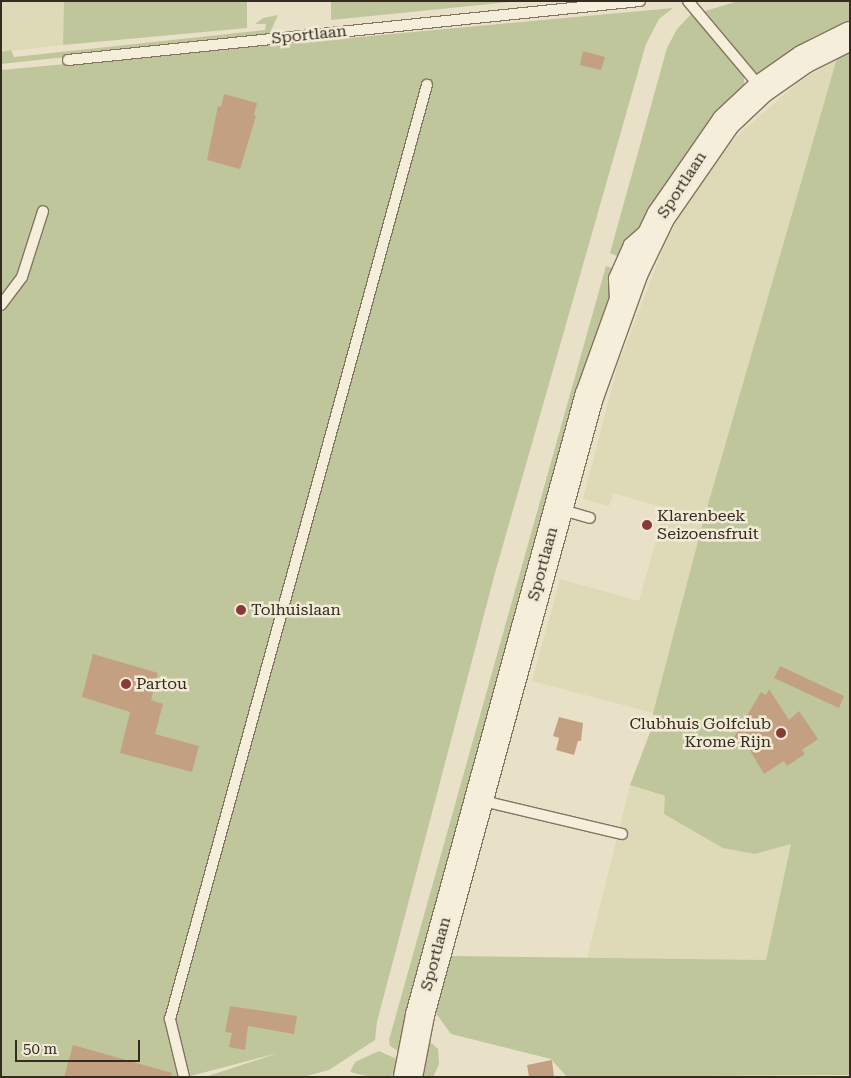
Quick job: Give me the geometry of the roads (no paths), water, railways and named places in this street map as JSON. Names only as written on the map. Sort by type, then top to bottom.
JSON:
[{"type":"street","name":"Sportlaan","points":[[408,1077],[420,1015],[478,800],[589,397],[615,320],[661,216],[726,122],[761,89],[804,59],[850,36]]},
{"type":"lane","name":"Sportlaan","points":[[68,60],[640,1]]},
{"type":"lane","points":[[688,1],[761,89]]},
{"type":"lane","points":[[184,1077],[170,1019],[427,85]]},
{"type":"lane","points":[[1,305],[22,277],[42,211]]},
{"type":"lane","points":[[558,509],[590,518]]},
{"type":"lane","points":[[478,800],[622,834]]},
{"type":"place","name":"Klarenbeek Seizoensfruit","points":[[647,525]]},
{"type":"place","name":"Tolhuislaan","points":[[241,610]]},
{"type":"place","name":"Partou","points":[[126,684]]},
{"type":"place","name":"Clubhuis Golfclub Krome Rijn","points":[[781,733]]}]
